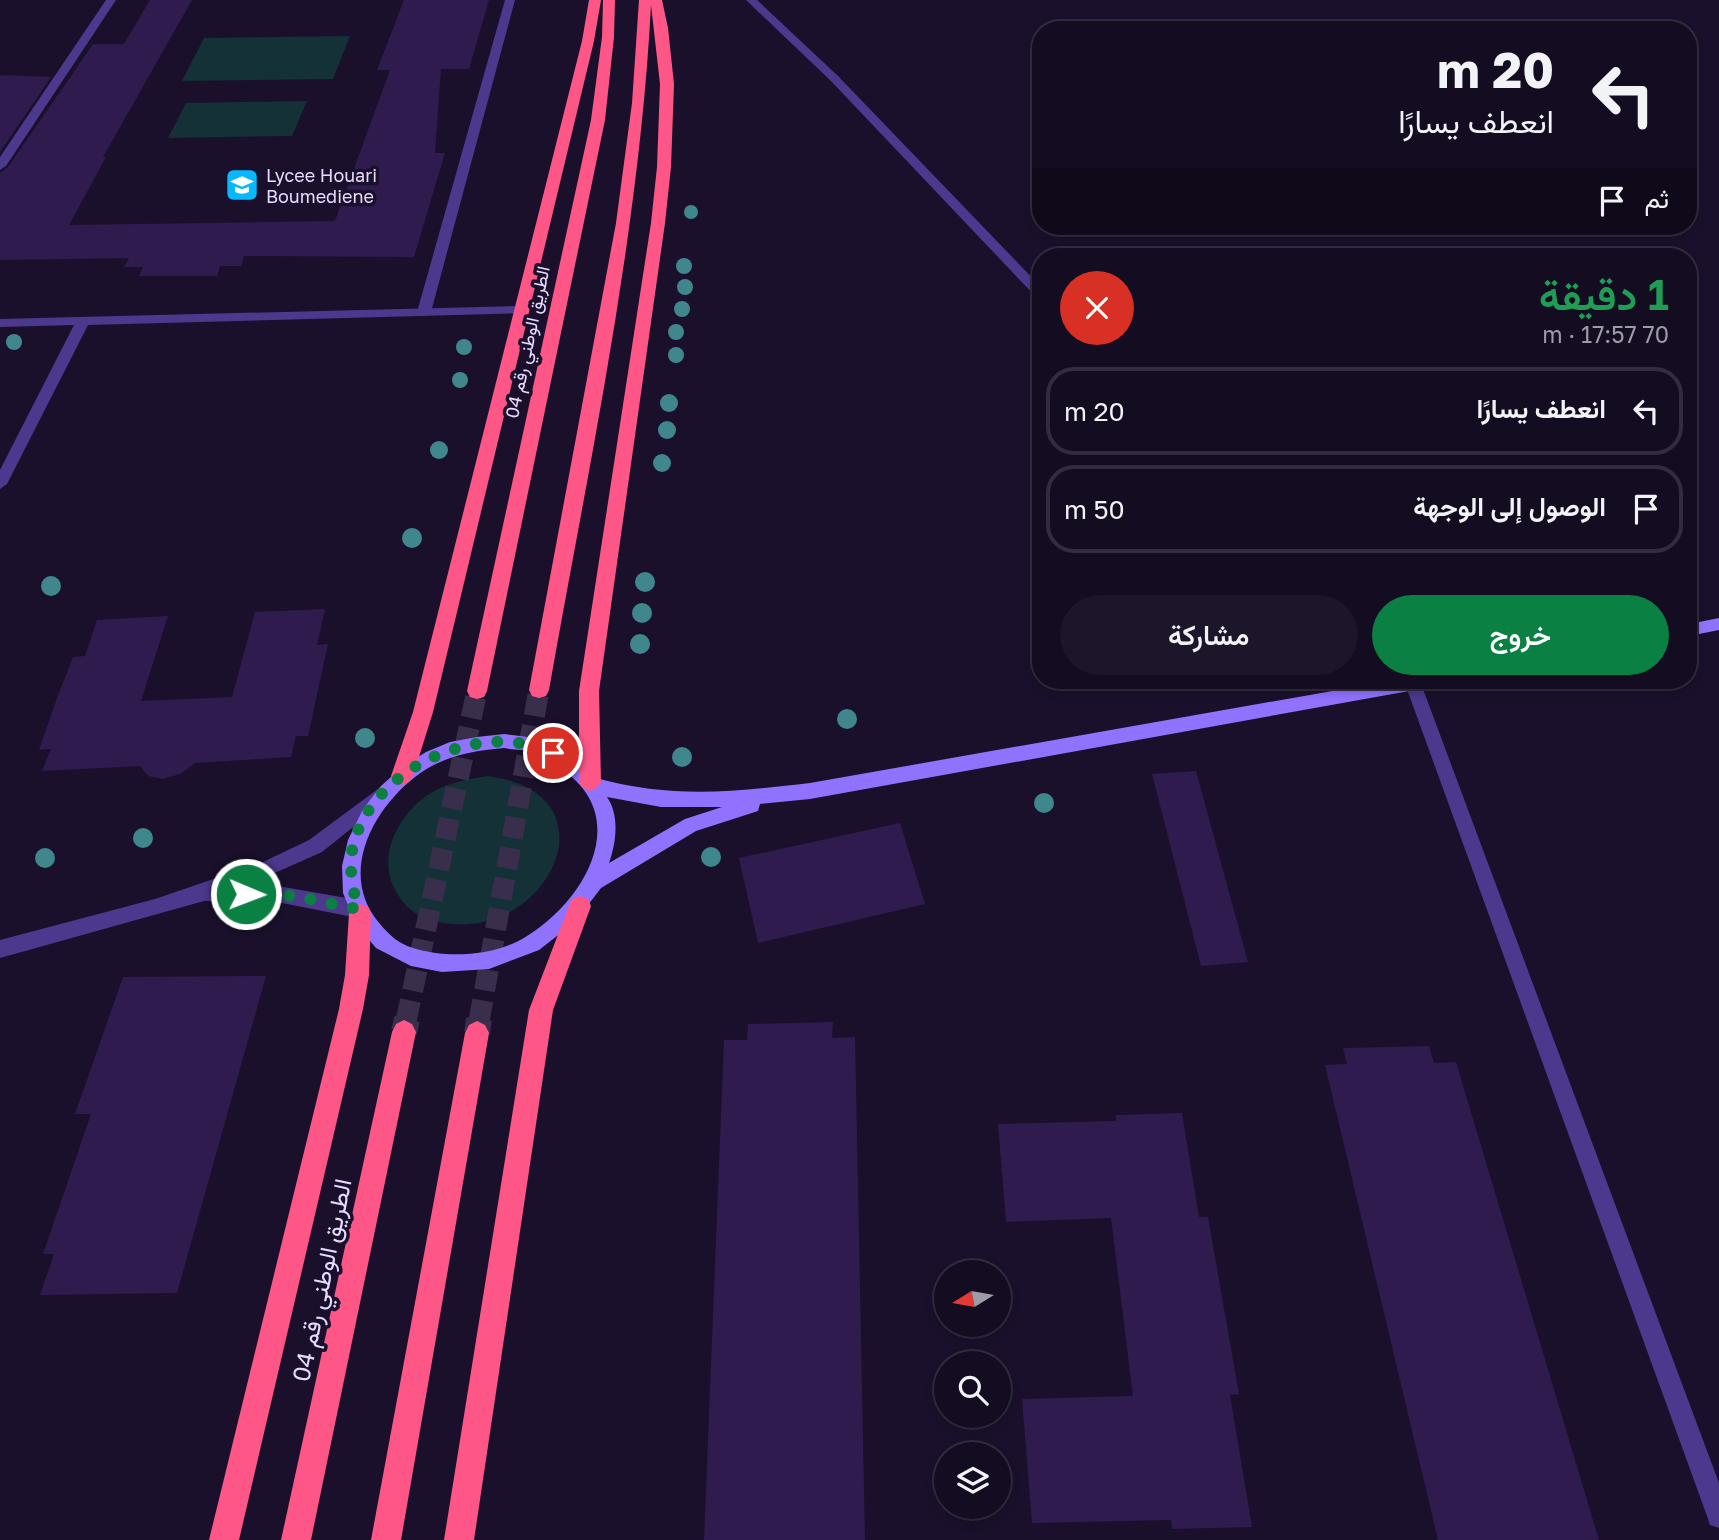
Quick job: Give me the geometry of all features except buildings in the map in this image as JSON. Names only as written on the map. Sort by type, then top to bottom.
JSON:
[{"type":"highway","points":[[401,776],[423,712],[588,41],[595,0]]},
{"type":"highway","name":"الطريق الوطني رقم 04","points":[[477,691],[598,120],[608,37],[609,0]]},
{"type":"highway","points":[[539,690],[623,223],[639,103],[645,0]]},
{"type":"highway","points":[[591,784],[589,691],[659,223],[665,159],[668,107],[666,57],[656,0]]},
{"type":"highway","points":[[459,1540],[541,1010],[580,905]]},
{"type":"highway","points":[[223,1540],[351,1009],[358,965],[359,911]]},
{"type":"highway","name":"الطريق الوطني رقم 04","points":[[296,1540],[404,1032]]},
{"type":"highway","points":[[387,1540],[477,1033]]},
{"type":"main road","points":[[1697,628],[1719,624]]},
{"type":"main road","points":[[591,784],[641,797],[689,801],[735,800],[810,791],[1379,689]]},
{"type":"main road","points":[[504,741],[538,746],[567,760],[591,784],[603,807],[605,856],[596,881],[580,905],[548,936],[507,957],[463,965],[419,961],[384,943],[359,911],[350,880],[352,849],[365,819],[384,792],[401,776],[434,756],[468,744],[504,741]]},
{"type":"main road","points":[[596,881],[691,825],[810,791]]},
{"type":"street","points":[[0,166],[111,0]]},
{"type":"street","points":[[424,313],[510,0]]},
{"type":"street","points":[[751,0],[834,78],[1032,285]]},
{"type":"street","points":[[0,323],[520,310]]},
{"type":"street","points":[[0,484],[83,321]]},
{"type":"street","points":[[1421,689],[1719,1516]]},
{"type":"street","points":[[0,948],[194,894],[263,870],[307,851],[384,792]]},
{"type":"street","points":[[194,894],[272,893],[359,911]]},
{"type":"green space","points":[[350,36],[333,79],[182,81],[204,38]]},
{"type":"green space","points":[[307,101],[292,136],[168,138],[186,103]]},
{"type":"green space","points":[[487,776],[529,789],[552,811],[559,838],[552,868],[533,894],[505,915],[469,924],[422,917],[400,898],[389,874],[388,860],[396,832],[413,807],[436,790]]},
{"type":"tunnel","points":[[479,1021],[539,690]]},
{"type":"tunnel","points":[[406,1021],[477,691]]},
{"type":"tunnel","points":[[404,1032],[407,1019]]},
{"type":"tunnel","points":[[477,1033],[479,1019]]},
{"type":"place","name":"Lycee Houari Boumediene","points":[[242,185]]},
{"type":"route","points":[[246,894],[272,893],[358,909],[350,880],[352,849],[365,819],[384,792],[401,776],[434,756],[468,744],[504,741],[538,746],[553,753]]}]
